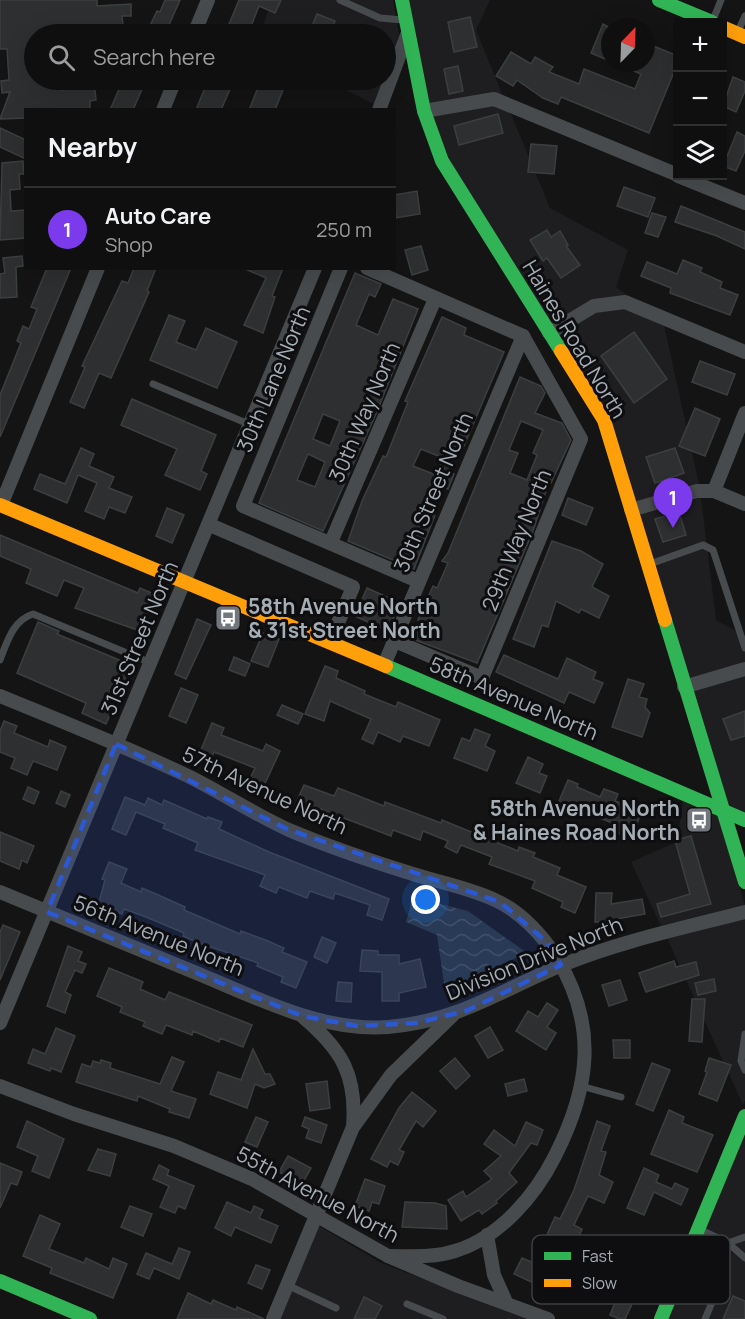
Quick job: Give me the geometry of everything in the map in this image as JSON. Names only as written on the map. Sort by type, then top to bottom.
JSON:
[{"type":"street","points":[[198,24],[208,0]]},
{"type":"street","name":"Haines Road North","points":[[402,0],[407,35],[424,111],[441,161],[604,420],[745,882]]},
{"type":"street","points":[[663,1],[688,9],[705,18]]},
{"type":"street","points":[[727,29],[741,35]]},
{"type":"street","points":[[396,64],[407,35]]},
{"type":"street","points":[[164,108],[172,90]]},
{"type":"street","points":[[380,108],[386,90]]},
{"type":"street","points":[[424,111],[494,99],[673,173]]},
{"type":"street","points":[[690,180],[745,203]]},
{"type":"street","points":[[0,505],[97,270]]},
{"type":"street","name":"31st Street North","points":[[0,1023],[210,525],[314,270]]},
{"type":"street","name":"30th Lane North","points":[[331,542],[243,506],[340,270]]},
{"type":"street","points":[[371,270],[523,336]]},
{"type":"street","name":"30th Way North","points":[[331,542],[435,299]]},
{"type":"street","points":[[549,333],[594,306],[625,302],[745,352]]},
{"type":"street","name":"30th Street North","points":[[384,664],[523,336]]},
{"type":"street","name":"29th Way North","points":[[395,641],[482,678],[581,439],[523,336]]},
{"type":"street","points":[[714,491],[745,413]]},
{"type":"street","points":[[631,510],[697,491],[714,491],[745,504]]},
{"type":"street","name":"58th Avenue North","points":[[0,505],[384,664],[745,820]]},
{"type":"street","points":[[210,525],[353,587],[330,642]]},
{"type":"street","points":[[331,542],[418,580]]},
{"type":"street","points":[[684,687],[745,669]]},
{"type":"street","name":"57th Avenue North","points":[[0,696],[190,777],[287,829],[336,849],[414,874],[468,888],[500,902],[525,920],[548,943],[575,990],[583,1022],[586,1048],[581,1086],[570,1126],[553,1160],[512,1217],[487,1235],[456,1251],[428,1256],[388,1256]]},
{"type":"street","name":"56th Avenue North","points":[[0,892],[302,1016]]},
{"type":"street","name":"Division Drive North","points":[[302,1016],[357,1026],[387,1027],[455,1014],[561,965],[624,942],[745,912]]},
{"type":"street","points":[[273,1319],[353,1127],[391,1075],[455,1014]]},
{"type":"street","points":[[302,1016],[324,1035],[338,1052],[348,1070],[355,1107],[353,1127]]},
{"type":"street","name":"55th Avenue North","points":[[0,1086],[74,1114],[174,1146],[252,1179],[388,1256],[458,1286],[548,1319]]},
{"type":"street","points":[[697,1235],[735,1150],[745,1116]]},
{"type":"street","points":[[487,1235],[494,1275],[506,1302]]},
{"type":"street","points":[[0,1281],[90,1319]]},
{"type":"street","points":[[662,1319],[668,1304]]},
{"type":"lane","points":[[340,0],[380,18],[405,20]]},
{"type":"lane","points":[[714,18],[721,0]]},
{"type":"lane","points":[[741,35],[745,16]]},
{"type":"lane","points":[[153,384],[251,425]]},
{"type":"lane","points":[[648,565],[703,545],[713,550],[745,648]]},
{"type":"lane","points":[[0,660],[12,630],[25,616],[33,614],[151,663]]},
{"type":"lane","points":[[745,1034],[741,1061],[745,1070]]},
{"type":"lane","points":[[581,1086],[621,1097]]},
{"type":"lane","points":[[699,1229],[711,1235]]},
{"type":"lane","points":[[730,1242],[745,1237]]},
{"type":"lane","points":[[730,1245],[745,1258]]},
{"type":"lane","points":[[287,1286],[336,1308]]},
{"type":"lane","points":[[407,1304],[443,1319]]},
{"type":"lane","points":[[705,1319],[711,1304]]},
{"type":"highlighted area","points":[[116,744],[287,829],[500,902],[548,943],[561,965],[466,1011],[416,1023],[357,1026],[302,1016],[47,912]]},
{"type":"shaded area","points":[[272,0],[393,0],[399,35],[396,44],[396,24],[264,24]]},
{"type":"shaded area","points":[[406,0],[490,0],[476,30],[503,96],[494,93],[428,103]]},
{"type":"shaded area","points":[[345,90],[379,90],[374,104]]},
{"type":"shaded area","points":[[493,106],[511,114],[550,208],[628,250],[616,287],[627,295],[591,300],[551,324],[447,157],[432,116]]},
{"type":"shaded area","points":[[624,309],[664,325],[699,484],[636,502],[558,335],[595,312]]},
{"type":"shaded area","points":[[701,498],[716,620],[745,636],[745,662],[688,679],[639,515]]},
{"type":"shaded area","points":[[745,675],[745,813],[729,806],[692,692]]},
{"type":"shaded area","points":[[683,801],[719,817],[745,905],[661,926],[631,862],[677,842]]},
{"type":"shaded area","points":[[745,919],[745,1100],[743,1105],[667,938]]},
{"type":"shaded area","points":[[745,1133],[745,1319],[668,1319],[674,1304],[730,1304],[730,1235],[703,1235]]},
{"type":"shaded area","points":[[319,1226],[381,1263],[530,1319],[280,1319]]},
{"type":"water","points":[[413,897],[468,911],[527,953],[445,990],[437,935],[406,922]]},
{"type":"building","points":[[0,0],[97,0],[97,6],[131,4],[131,16],[122,16],[123,24],[24,24],[24,90],[95,90],[96,100],[90,101],[90,108],[24,108],[24,118],[0,119],[10,92],[2,93],[1,81],[9,80],[7,49],[0,49]]},
{"type":"building","points":[[165,0],[180,0],[169,24],[151,24],[157,11],[160,12]]},
{"type":"building","points":[[239,0],[281,0],[275,13],[259,6],[252,24],[229,24]]},
{"type":"building","points":[[317,14],[335,21],[334,24],[313,24]]},
{"type":"building","points":[[470,17],[477,47],[454,52],[448,22]]},
{"type":"building","points":[[601,29],[601,57],[591,53]]},
{"type":"building","points":[[655,47],[673,54],[673,74],[649,133],[561,97],[558,104],[543,98],[517,80],[513,86],[496,76],[511,52],[531,64],[535,57],[553,67],[549,72],[579,84],[584,69],[635,89],[641,74],[636,72],[655,72]]},
{"type":"building","points":[[458,66],[463,91],[449,94],[444,69]]},
{"type":"building","points":[[733,77],[745,82],[745,91],[736,112],[727,108],[727,94]]},
{"type":"building","points":[[119,90],[142,90],[134,108],[111,108]]},
{"type":"building","points":[[204,90],[230,90],[222,108],[197,108]]},
{"type":"building","points":[[257,90],[283,90],[276,108],[250,108]]},
{"type":"building","points":[[498,114],[503,133],[459,145],[454,126]]},
{"type":"building","points":[[0,128],[24,139],[24,158],[0,147]]},
{"type":"building","points":[[737,132],[745,136],[745,151],[736,171],[727,168],[727,156]]},
{"type":"building","points":[[531,144],[557,146],[554,174],[528,172]]},
{"type":"building","points":[[23,161],[24,174],[19,174],[20,189],[10,190],[11,211],[24,210],[24,238],[0,240],[2,163]]},
{"type":"building","points":[[624,187],[655,198],[648,217],[617,206]]},
{"type":"building","points":[[417,191],[420,214],[396,218],[396,195]]},
{"type":"building","points":[[681,206],[745,232],[745,249],[717,236],[675,222]]},
{"type":"building","points":[[652,213],[666,217],[658,237],[645,233]]},
{"type":"building","points":[[547,230],[551,237],[560,231],[568,245],[566,246],[580,265],[561,278],[547,258],[543,261],[530,240]]},
{"type":"building","points":[[421,246],[428,270],[412,275],[405,250]]},
{"type":"building","points":[[22,256],[23,266],[16,267],[17,297],[0,298],[0,274],[5,273],[3,258]]},
{"type":"building","points":[[683,260],[702,268],[700,272],[722,282],[720,288],[738,295],[730,315],[670,293],[671,288],[641,276],[647,262],[677,274]]},
{"type":"building","points":[[46,270],[70,270],[0,437],[0,395],[21,343],[17,341],[23,326],[29,329],[37,309],[31,307]]},
{"type":"building","points":[[133,270],[155,270],[147,291],[149,292],[111,378],[99,373],[84,408],[70,402],[85,367],[82,366],[122,281],[128,283]]},
{"type":"building","points":[[248,270],[282,270],[272,296],[275,297],[263,333],[244,325],[266,278]]},
{"type":"building","points":[[355,273],[381,284],[375,297],[369,294],[356,325],[378,335],[393,299],[418,309],[376,414],[323,531],[259,503]],"holes":[[[323,414],[340,421],[330,446],[313,439]],[[308,454],[325,462],[315,487],[297,480]]]},
{"type":"building","points":[[169,315],[185,321],[176,342],[196,350],[206,328],[237,342],[217,388],[150,360]]},
{"type":"building","points":[[442,317],[466,328],[464,335],[504,352],[463,448],[458,446],[448,471],[454,474],[448,489],[443,487],[431,514],[435,515],[414,569],[348,541],[362,501],[383,456],[386,457],[408,402],[405,401]],"holes":[[[421,449],[443,458],[436,475],[413,466]]]},
{"type":"building","points":[[634,332],[667,379],[634,403],[601,356]]},
{"type":"building","points":[[700,361],[735,374],[727,395],[692,382]]},
{"type":"building","points":[[520,377],[541,386],[545,393],[535,413],[562,423],[571,440],[551,483],[549,482],[533,531],[477,663],[415,640],[421,621],[418,620],[433,586],[437,588],[448,563],[442,561],[448,553]],"holes":[[[521,421],[543,430],[533,453],[537,455],[527,480],[510,473],[518,453],[509,450]]]},
{"type":"building","points":[[132,399],[216,435],[201,471],[207,474],[200,490],[165,475],[177,449],[121,425]]},
{"type":"building","points":[[695,408],[720,419],[705,456],[679,446]]},
{"type":"building","points":[[81,448],[94,454],[89,466],[114,477],[109,488],[132,497],[125,513],[109,507],[104,519],[85,511],[97,483],[78,475],[67,503],[34,489],[40,474],[65,484]]},
{"type":"building","points":[[675,448],[684,473],[655,483],[646,457]]},
{"type":"building","points":[[568,498],[593,508],[586,525],[562,515]]},
{"type":"building","points":[[167,508],[184,515],[172,543],[156,536]]},
{"type":"building","points":[[679,512],[686,535],[663,542],[655,519]]},
{"type":"building","points":[[0,535],[138,593],[140,588],[161,597],[154,615],[147,613],[140,631],[75,608],[84,588],[64,580],[57,596],[26,583],[31,569],[0,556]]},
{"type":"building","points":[[552,541],[581,551],[603,564],[592,587],[609,596],[599,618],[581,609],[579,613],[556,601],[548,627],[542,625],[534,647],[513,639]]},
{"type":"building","points":[[367,588],[400,603],[388,631],[355,616]]},
{"type":"building","points":[[197,619],[211,625],[186,679],[175,674]]},
{"type":"building","points":[[38,622],[59,631],[57,634],[131,665],[106,724],[82,713],[86,703],[17,673]]},
{"type":"building","points":[[263,633],[279,639],[268,667],[251,661]]},
{"type":"building","points":[[504,655],[558,679],[567,658],[596,672],[593,679],[603,683],[594,703],[569,692],[564,703],[496,672]]},
{"type":"building","points":[[234,657],[250,664],[245,676],[229,670]]},
{"type":"building","points":[[325,666],[338,671],[336,678],[365,691],[364,694],[396,707],[398,702],[440,720],[429,746],[403,736],[400,742],[378,732],[373,744],[362,739],[371,719],[330,701],[324,721],[305,714]]},
{"type":"building","points":[[628,679],[644,684],[639,697],[647,699],[645,707],[650,713],[642,737],[612,727]]},
{"type":"building","points":[[181,688],[198,695],[186,723],[169,716]]},
{"type":"building","points":[[282,705],[303,714],[298,724],[277,715]]},
{"type":"building","points":[[745,711],[745,736],[731,740],[723,719]]},
{"type":"building","points":[[4,721],[17,726],[14,733],[48,747],[50,740],[66,747],[57,770],[33,761],[27,775],[11,768],[15,758],[0,752],[0,731]]},
{"type":"building","points":[[212,723],[224,728],[221,735],[263,751],[266,744],[280,751],[262,790],[248,783],[255,768],[214,752],[212,757],[200,752]]},
{"type":"building","points":[[475,729],[490,735],[485,746],[495,751],[487,771],[454,758],[462,738],[470,741]]},
{"type":"building","points":[[528,757],[543,764],[539,773],[547,776],[540,793],[516,783]]},
{"type":"building","points":[[568,780],[578,784],[577,787],[600,797],[604,789],[618,794],[615,801],[642,811],[631,838],[614,832],[617,825],[559,801]]},
{"type":"building","points":[[304,785],[334,796],[338,788],[384,806],[385,802],[441,823],[442,820],[518,851],[519,847],[535,853],[533,857],[560,868],[557,875],[586,887],[575,913],[561,907],[563,902],[532,888],[535,881],[489,864],[492,857],[461,845],[457,853],[445,847],[448,841],[423,831],[420,840],[393,830],[391,836],[307,804],[305,809],[295,805]]},
{"type":"building","points":[[28,787],[39,792],[34,804],[23,799]]},
{"type":"building","points":[[61,791],[70,795],[65,807],[56,803]]},
{"type":"building","points":[[125,797],[145,805],[148,798],[162,805],[164,800],[207,819],[208,817],[222,822],[219,829],[269,852],[389,899],[382,920],[367,915],[370,905],[335,893],[333,899],[310,891],[307,898],[279,887],[276,893],[260,886],[265,875],[195,850],[198,843],[163,828],[165,824],[136,812],[126,835],[112,829]]},
{"type":"building","points":[[0,832],[34,846],[27,863],[22,860],[19,869],[0,861]]},
{"type":"building","points":[[691,836],[711,904],[661,917],[657,904],[690,894],[675,840]]},
{"type":"building","points":[[109,862],[127,869],[121,883],[141,892],[142,888],[185,907],[184,910],[240,934],[241,931],[268,941],[284,948],[282,952],[307,962],[296,988],[281,982],[283,977],[257,966],[258,963],[199,943],[183,936],[184,933],[146,917],[124,909],[122,914],[106,907],[99,902],[105,880],[102,879]]},
{"type":"building","points":[[596,893],[612,893],[611,904],[642,899],[645,914],[611,920],[611,922],[595,922]]},
{"type":"building","points":[[3,925],[20,932],[0,980],[0,932]]},
{"type":"building","points":[[322,937],[336,943],[327,963],[314,957]]},
{"type":"building","points":[[68,946],[82,952],[78,961],[86,964],[82,973],[75,970],[65,992],[71,995],[65,1013],[47,1006]]},
{"type":"building","points":[[362,950],[378,951],[378,955],[399,955],[399,964],[420,959],[426,987],[399,993],[399,1001],[382,1001],[382,972],[360,971]]},
{"type":"building","points":[[674,961],[676,967],[696,962],[699,975],[646,992],[639,973]]},
{"type":"building","points":[[109,968],[143,982],[140,989],[165,1000],[169,992],[252,1025],[243,1047],[220,1038],[219,1042],[193,1031],[192,1035],[166,1025],[162,1034],[143,1026],[145,1022],[120,1012],[122,1007],[97,996]]},
{"type":"building","points":[[714,979],[716,991],[698,995],[695,983]]},
{"type":"building","points":[[620,980],[627,1000],[609,1006],[602,985]]},
{"type":"building","points":[[338,982],[352,983],[351,1002],[336,1001]]},
{"type":"building","points":[[692,999],[705,999],[702,1042],[689,1041]]},
{"type":"building","points":[[547,1003],[558,1010],[547,1027],[556,1033],[546,1050],[516,1031],[528,1011],[538,1017]]},
{"type":"building","points":[[490,1027],[503,1050],[488,1058],[475,1036]]},
{"type":"building","points":[[56,1028],[75,1036],[61,1072],[51,1068],[50,1071],[28,1063],[33,1049],[45,1054]]},
{"type":"building","points":[[613,1040],[630,1040],[630,1058],[614,1058]]},
{"type":"building","points":[[253,1049],[265,1074],[270,1074],[275,1084],[264,1088],[255,1084],[247,1108],[210,1094],[218,1072],[241,1080]]},
{"type":"building","points":[[172,1057],[184,1062],[171,1091],[196,1099],[189,1118],[169,1112],[170,1109],[138,1096],[137,1101],[76,1082],[82,1064],[91,1067],[93,1061],[100,1063],[101,1060],[111,1063],[110,1068],[160,1084]]},
{"type":"building","points":[[455,1058],[470,1076],[456,1089],[440,1071]]},
{"type":"building","points":[[709,1058],[731,1065],[717,1101],[699,1094],[707,1072],[705,1071]]},
{"type":"building","points":[[652,1063],[670,1070],[653,1111],[636,1104]]},
{"type":"building","points":[[524,1079],[527,1091],[508,1096],[505,1084]]},
{"type":"building","points":[[327,1081],[330,1108],[310,1111],[306,1084]]},
{"type":"building","points":[[412,1092],[436,1111],[423,1127],[416,1121],[399,1150],[404,1152],[398,1165],[390,1161],[387,1167],[371,1159],[399,1108]]},
{"type":"building","points":[[669,1110],[684,1117],[682,1123],[713,1135],[697,1172],[651,1154]]},
{"type":"building","points":[[256,1117],[268,1122],[257,1147],[245,1142]]},
{"type":"building","points":[[305,1117],[327,1125],[321,1143],[306,1138],[309,1129],[302,1126]]},
{"type":"building","points":[[27,1121],[64,1139],[49,1178],[32,1171],[38,1156],[17,1147]]},
{"type":"building","points":[[597,1121],[610,1126],[601,1151],[606,1152],[599,1175],[613,1182],[604,1203],[588,1196],[574,1225],[582,1229],[580,1235],[547,1235],[555,1217],[560,1219],[574,1190]]},
{"type":"building","points":[[526,1122],[543,1130],[537,1145],[531,1143],[509,1173],[517,1182],[496,1201],[497,1203],[482,1214],[479,1210],[461,1221],[448,1200],[463,1191],[466,1197],[492,1179],[484,1171],[501,1156],[484,1144],[494,1130],[515,1146]]},
{"type":"building","points":[[98,1149],[116,1154],[110,1176],[88,1170]]},
{"type":"building","points":[[288,1156],[311,1168],[302,1184],[279,1172]]},
{"type":"building","points":[[0,1163],[22,1172],[17,1185],[11,1183],[0,1208]]},
{"type":"building","points":[[159,1165],[169,1170],[167,1175],[194,1186],[185,1209],[178,1206],[175,1213],[160,1207],[169,1186],[153,1179]]},
{"type":"building","points":[[644,1168],[659,1175],[656,1182],[672,1189],[675,1183],[688,1189],[681,1205],[654,1192],[644,1215],[627,1208]]},
{"type":"building","points":[[365,1179],[385,1186],[379,1204],[372,1202],[369,1211],[355,1206]]},
{"type":"building","points":[[227,1202],[251,1213],[254,1206],[263,1210],[259,1218],[278,1226],[271,1243],[235,1227],[231,1236],[215,1228]]},
{"type":"building","points":[[405,1202],[435,1203],[446,1206],[447,1229],[402,1227]]},
{"type":"building","points":[[130,1206],[152,1214],[143,1236],[121,1227]]},
{"type":"building","points":[[40,1215],[60,1224],[49,1249],[84,1263],[86,1258],[109,1269],[113,1258],[127,1264],[113,1298],[50,1273],[52,1268],[23,1256]]},
{"type":"building","points":[[179,1248],[190,1252],[179,1279],[154,1268],[149,1279],[137,1274],[146,1253],[172,1264]]},
{"type":"building","points":[[522,1258],[532,1262],[532,1282],[514,1274]]},
{"type":"building","points":[[256,1265],[270,1270],[262,1289],[248,1283]]},
{"type":"building","points":[[188,1293],[211,1304],[213,1300],[236,1310],[237,1307],[264,1319],[177,1319]]},
{"type":"building","points":[[733,1296],[745,1301],[745,1319],[723,1319]]},
{"type":"building","points":[[364,1297],[382,1306],[375,1319],[354,1319]]},
{"type":"building","points":[[614,1304],[632,1304],[625,1319],[610,1315]]},
{"type":"traffic: fast","points":[[402,0],[424,111],[442,161],[561,351]]},
{"type":"traffic: fast","points":[[659,0],[702,18]]},
{"type":"traffic: fast","points":[[665,620],[745,882]]},
{"type":"traffic: fast","points":[[386,666],[745,820]]},
{"type":"traffic: fast","points":[[696,1235],[745,1116]]},
{"type":"traffic: fast","points":[[0,1281],[90,1319]]},
{"type":"traffic: fast","points":[[661,1319],[667,1304]]},
{"type":"traffic: slow","points":[[727,29],[745,37]]},
{"type":"traffic: slow","points":[[561,351],[604,420],[665,620]]},
{"type":"traffic: slow","points":[[0,505],[386,666]]},
{"type":"place","name":"Auto Care","points":[[673,528]]},
{"type":"place","name":"58th Avenue North & 31st Street North","points":[[228,618]]},
{"type":"place","name":"58th Avenue North & Haines Road North","points":[[699,820]]}]
